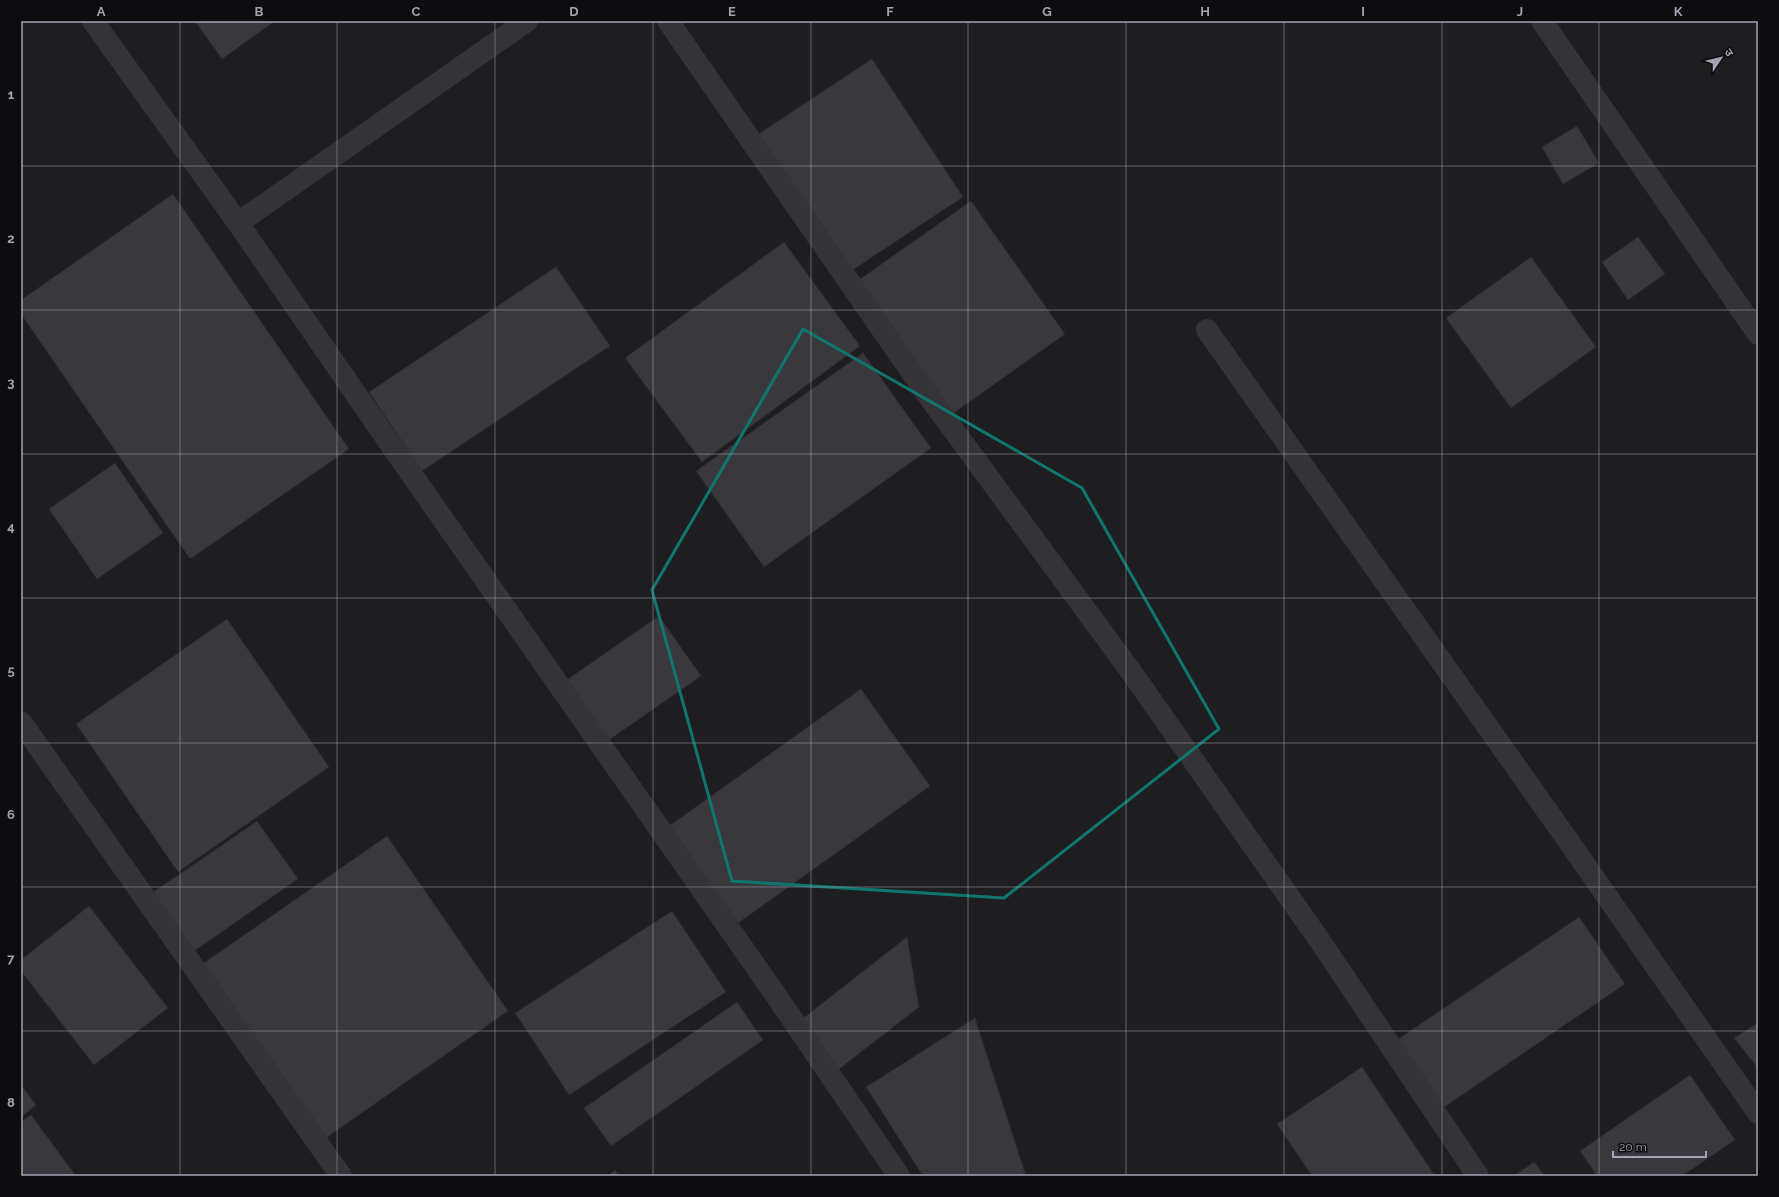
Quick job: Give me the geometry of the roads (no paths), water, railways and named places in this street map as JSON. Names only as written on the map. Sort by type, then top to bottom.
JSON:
[{"type":"lane","points":[[93,21],[238,223],[391,445],[775,994],[899,1176]]},
{"type":"lane","points":[[238,223],[527,21]]},
{"type":"lane","points":[[668,21],[922,387],[1132,673],[1315,935],[1478,1176]]},
{"type":"lane","points":[[1542,21],[1758,334]]},
{"type":"lane","points":[[1207,330],[1563,833],[1758,1113]]},
{"type":"lane","points":[[21,722],[341,1176]]}]
